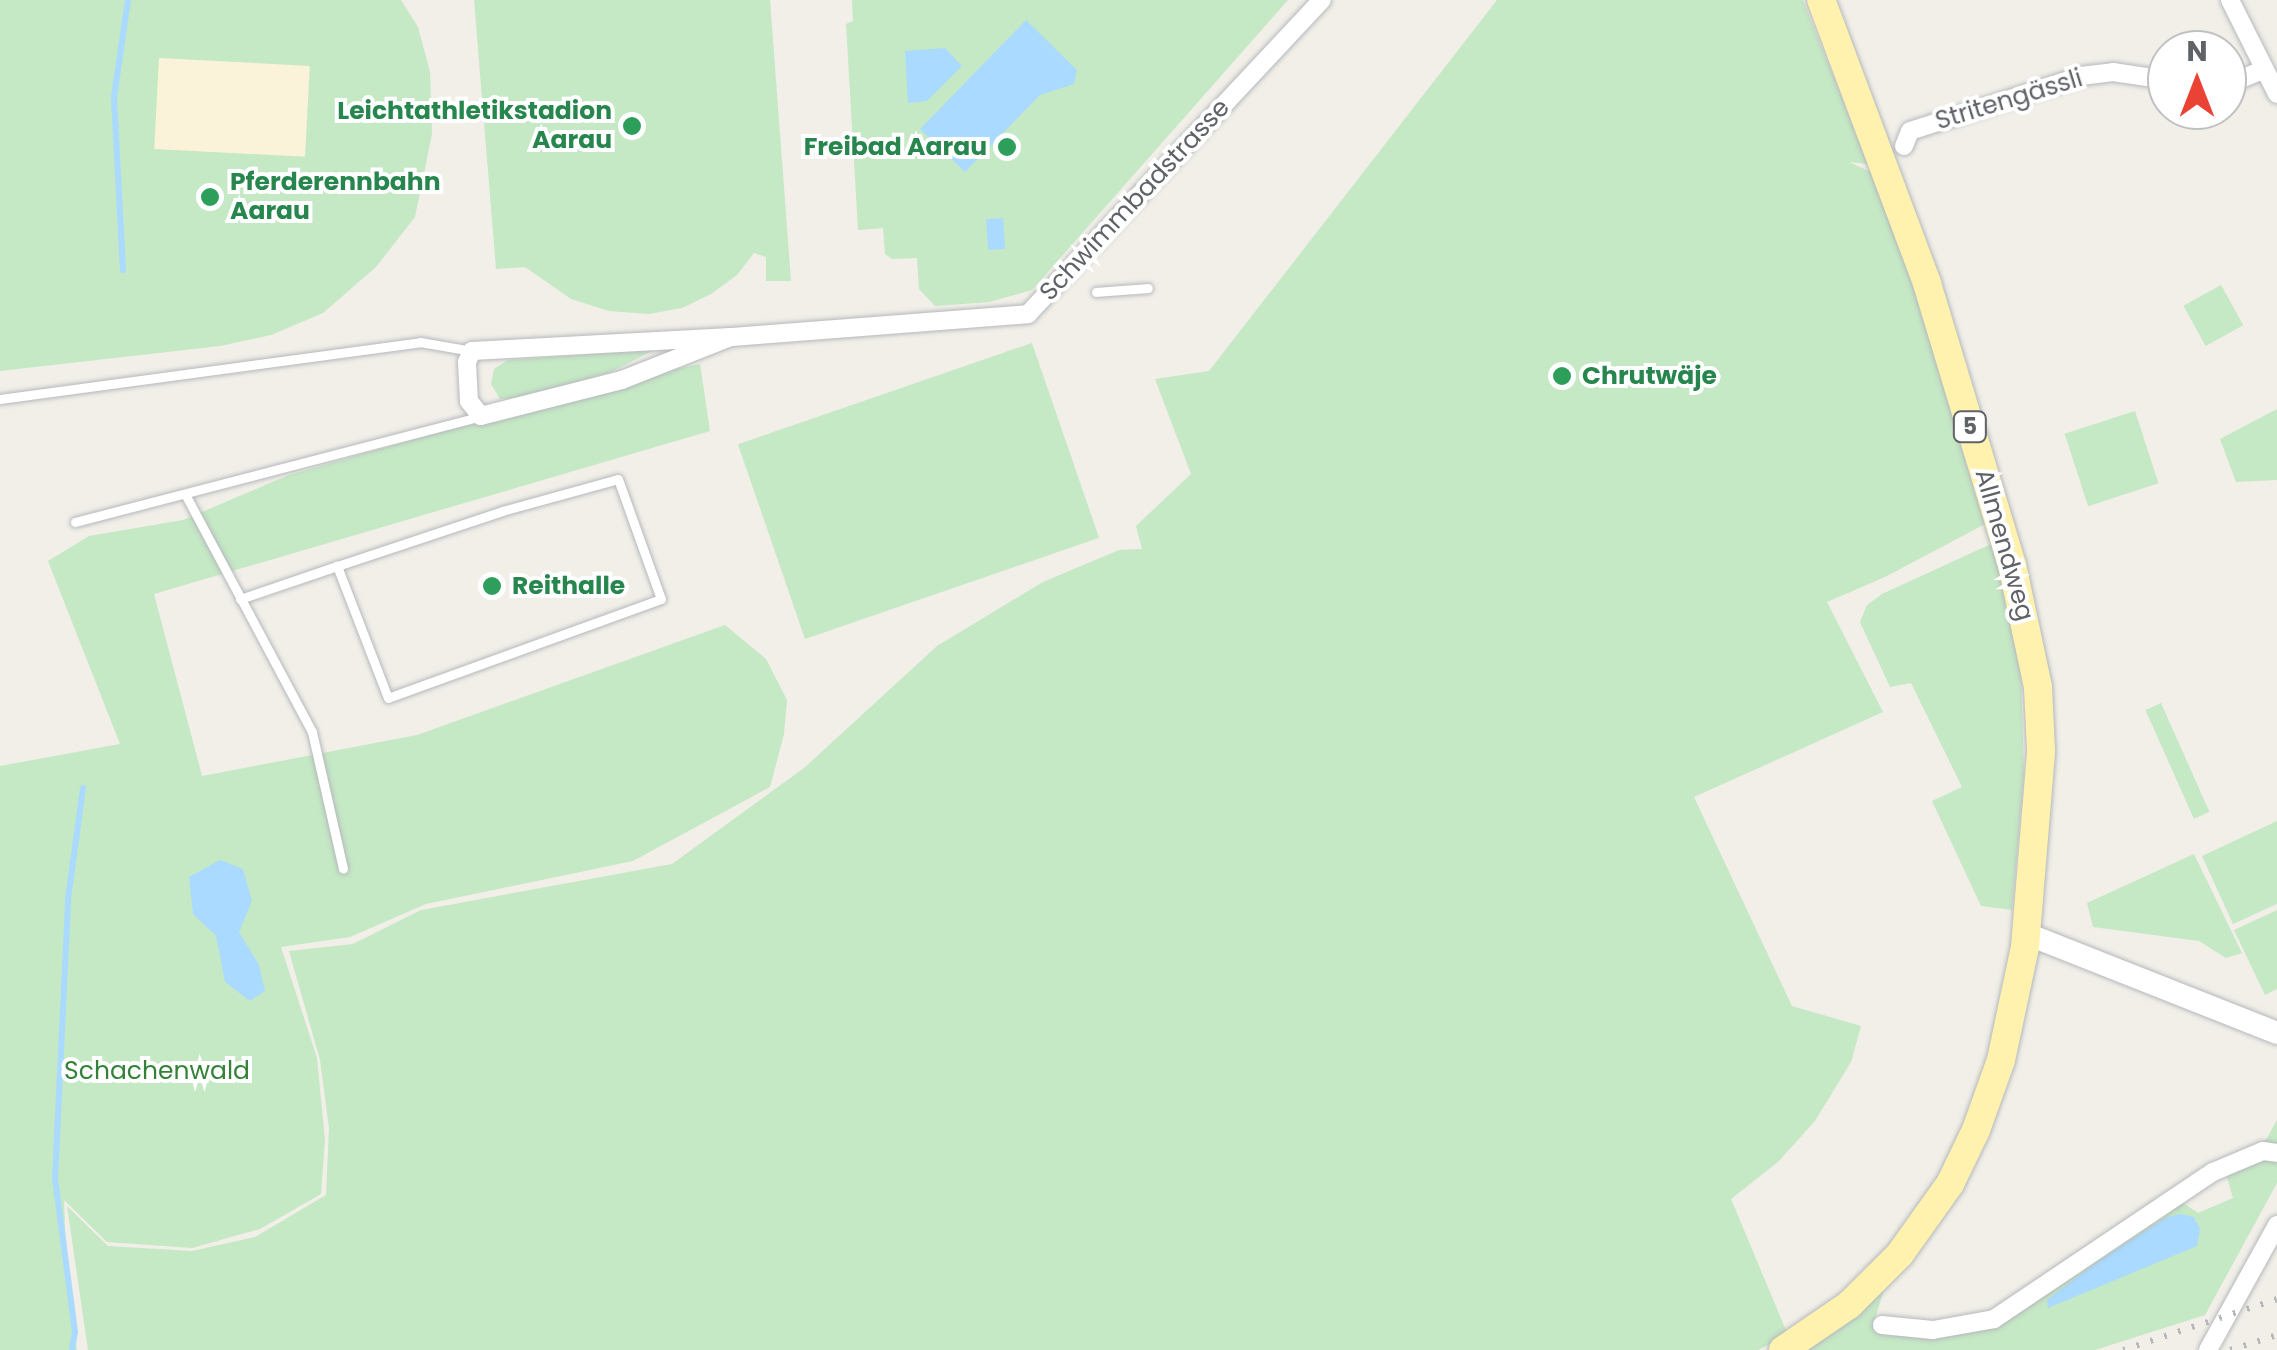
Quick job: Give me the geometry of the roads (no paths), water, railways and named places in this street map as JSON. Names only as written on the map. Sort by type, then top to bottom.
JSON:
[{"type":"main road","name":"Allmendweg","points":[[1821,0],[1897,140],[1927,283],[2030,636],[2042,751],[2026,934]]},
{"type":"main road","name":"5","points":[[1783,1350],[1817,1330],[1877,1279],[1921,1228],[1950,1184],[1976,1130],[2001,1060],[2026,934]]},
{"type":"street","name":"Schwimmbadstrasse","points":[[472,351],[731,337],[1028,314],[1322,0]]},
{"type":"street","points":[[2230,0],[2268,68],[2277,94]]},
{"type":"street","name":"Stritengässli","points":[[1897,140],[2081,76],[2113,72],[2147,77]]},
{"type":"street","name":"Schwimmbadstrasse","points":[[481,416],[622,380],[731,337]]},
{"type":"street","points":[[472,351],[467,362],[469,401],[481,416]]},
{"type":"street","points":[[2026,934],[2277,1033]]},
{"type":"street","points":[[1882,1326],[1933,1330],[1994,1319],[2213,1172],[2264,1151],[2277,1153]]},
{"type":"street","points":[[2208,1350],[2277,1225]]},
{"type":"lane","points":[[1096,292],[1148,288]]},
{"type":"lane","points":[[0,399],[420,342],[472,351]]},
{"type":"lane","points":[[76,522],[481,416]]},
{"type":"lane","points":[[240,599],[337,566],[502,511],[618,479],[661,599],[388,698],[337,566]]},
{"type":"lane","points":[[186,494],[312,732],[342,869]]},
{"type":"water","points":[[1026,20],[1077,70],[1074,84],[1040,95],[965,172],[920,129]]},
{"type":"water","points":[[945,48],[962,66],[927,101],[908,103],[905,51]]},
{"type":"water","points":[[1003,218],[1005,249],[988,250],[986,219]]},
{"type":"water","points":[[220,860],[243,869],[252,901],[239,932],[259,965],[265,991],[250,1001],[225,982],[216,936],[193,914],[189,877]]},
{"type":"water","points":[[2180,1214],[2194,1217],[2200,1229],[2197,1246],[2048,1308],[2047,1300],[2097,1262],[2165,1218]]},
{"type":"waterway","points":[[123,270],[114,97],[128,0]]},
{"type":"waterway","points":[[72,1350],[75,1332],[55,1179],[68,899],[83,788]]},
{"type":"railway","points":[[2123,1350],[2277,1299]]},
{"type":"railway","points":[[2230,1350],[2277,1335]]},
{"type":"place","name":"Leichtathletikstadion Aarau","points":[[632,126]]},
{"type":"place","name":"Freibad Aarau","points":[[1007,147]]},
{"type":"place","name":"Pferderennbahn Aarau","points":[[210,197]]},
{"type":"place","name":"Chrutwäje","points":[[1562,376]]},
{"type":"place","name":"Reithalle","points":[[492,586]]},
{"type":"park label","name":"Schachenwald","points":[[157,1071]]}]
